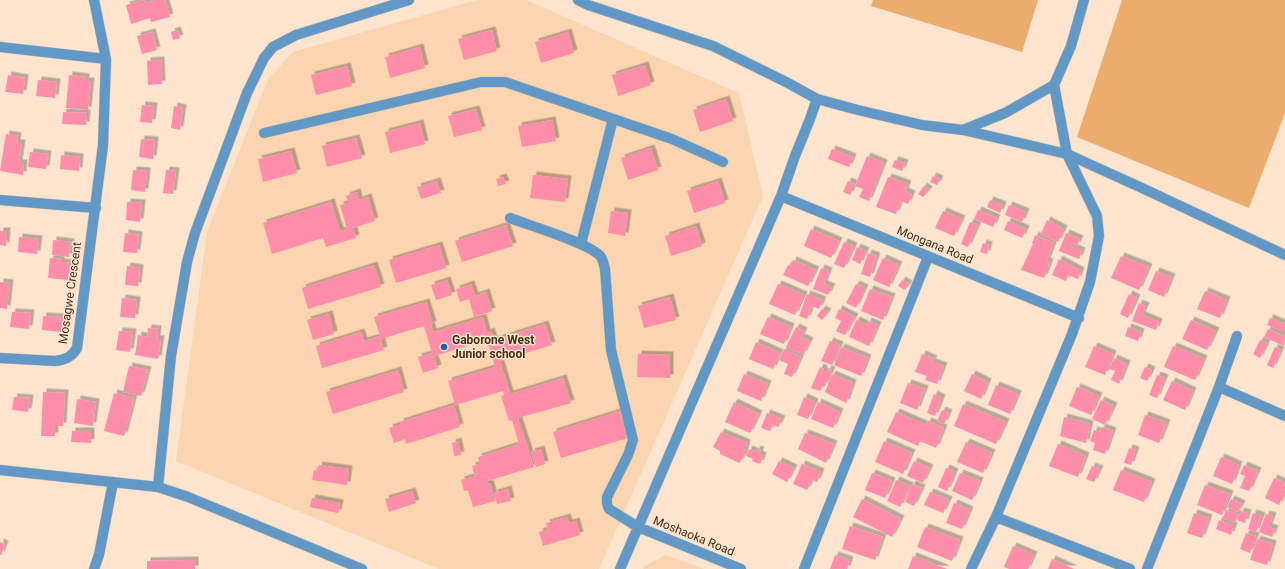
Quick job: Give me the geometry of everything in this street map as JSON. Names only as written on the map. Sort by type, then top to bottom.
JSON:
[{"type":"street","points":[[0,200],[96,208],[103,145],[106,59],[94,0]]},
{"type":"street","points":[[158,487],[171,356],[187,262],[195,233],[247,93],[264,58],[273,47],[296,35],[409,0]]},
{"type":"street","points":[[578,0],[588,5],[713,46],[817,99],[922,125],[963,130],[1067,154],[1285,255]]},
{"type":"street","points":[[971,569],[996,517],[1078,318],[1090,282],[1099,236],[1096,216],[1067,154],[1054,85],[1071,46],[1084,0]]},
{"type":"street","points":[[0,46],[106,59]]},
{"type":"street","points":[[264,133],[492,81],[505,82],[672,139],[723,162]]},
{"type":"street","points":[[963,130],[1006,113],[1054,85]]},
{"type":"street","points":[[620,569],[781,196],[817,99]]},
{"type":"street","points":[[510,218],[581,244],[613,119]]},
{"type":"street","name":"Mongana Road","points":[[781,196],[1078,318]]},
{"type":"street","name":"Mosagwe Crescent","points":[[0,358],[55,361],[62,360],[74,354],[77,348],[96,208]]},
{"type":"street","name":"Moshaoka Road","points":[[581,244],[595,251],[602,258],[605,269],[611,350],[633,440],[628,455],[607,497],[609,509],[638,527],[741,569]]},
{"type":"street","points":[[804,569],[928,257]]},
{"type":"street","points":[[1147,569],[1219,387],[1237,336]]},
{"type":"street","points":[[1219,387],[1285,416]]},
{"type":"street","points":[[0,470],[158,487],[188,497],[345,566],[362,569]]},
{"type":"street","points":[[94,569],[102,542],[113,482]]},
{"type":"street","points":[[996,517],[1130,569]]},
{"type":"shaded area","name":"Gaborone West Junior school","points":[[477,0],[526,0],[739,93],[763,196],[599,569],[439,569],[176,461],[207,232],[268,79],[293,52]]},
{"type":"shaded area","points":[[873,0],[1038,0],[1022,52],[871,6]]},
{"type":"shaded area","points":[[1122,0],[1285,0],[1285,113],[1249,208],[1077,137]]},
{"type":"shaded area","points":[[666,555],[704,569],[643,569],[644,566]]},
{"type":"building","points":[[145,0],[146,3],[156,0],[165,0],[170,17],[151,22],[150,18],[131,24],[126,5]]},
{"type":"building","points":[[177,30],[180,38],[173,40],[171,32]]},
{"type":"building","points":[[492,30],[497,51],[464,60],[458,39]]},
{"type":"building","points":[[152,32],[157,50],[142,54],[137,36]]},
{"type":"building","points":[[568,32],[574,53],[541,63],[535,42]]},
{"type":"building","points":[[420,47],[425,68],[390,78],[385,57]]},
{"type":"building","points":[[161,60],[162,84],[148,85],[147,61]]},
{"type":"building","points":[[645,65],[651,85],[618,96],[612,75]]},
{"type":"building","points":[[347,66],[352,86],[316,95],[311,75]]},
{"type":"building","points":[[8,75],[25,78],[23,94],[5,92]]},
{"type":"building","points":[[69,75],[86,77],[86,81],[91,81],[88,110],[66,108]]},
{"type":"building","points":[[38,80],[57,82],[55,98],[36,96]]},
{"type":"building","points":[[726,99],[733,121],[700,132],[693,110]]},
{"type":"building","points":[[142,105],[154,106],[152,123],[140,122]]},
{"type":"building","points":[[174,106],[183,108],[180,130],[171,128]]},
{"type":"building","points":[[476,109],[482,130],[454,137],[448,116]]},
{"type":"building","points":[[63,112],[87,113],[86,125],[62,124]]},
{"type":"building","points":[[552,120],[556,141],[522,147],[518,126]]},
{"type":"building","points":[[420,123],[425,144],[390,153],[385,132]]},
{"type":"building","points":[[6,134],[18,136],[17,143],[22,143],[19,163],[24,163],[23,175],[0,171]]},
{"type":"building","points":[[356,138],[362,158],[327,167],[322,146]]},
{"type":"building","points":[[141,139],[155,140],[153,159],[139,157]]},
{"type":"building","points":[[651,148],[658,170],[628,180],[621,158]]},
{"type":"building","points":[[832,149],[853,157],[849,167],[828,159]]},
{"type":"building","points":[[291,151],[297,173],[263,182],[258,159]]},
{"type":"building","points":[[30,152],[48,154],[46,169],[28,167]]},
{"type":"building","points":[[61,155],[80,157],[79,171],[60,169]]},
{"type":"building","points":[[867,156],[884,163],[869,201],[859,197],[863,189],[855,186]]},
{"type":"building","points":[[895,160],[905,163],[902,171],[892,167]]},
{"type":"building","points":[[133,170],[147,171],[145,192],[131,190]]},
{"type":"building","points":[[166,170],[176,171],[173,194],[163,193]]},
{"type":"building","points":[[533,175],[568,179],[565,202],[530,198]]},
{"type":"building","points":[[933,176],[940,179],[937,185],[930,182]]},
{"type":"building","points":[[503,177],[506,184],[498,186],[496,179]]},
{"type":"building","points":[[888,177],[908,184],[905,191],[912,194],[908,204],[901,201],[896,214],[876,207]]},
{"type":"building","points":[[437,181],[441,193],[421,199],[417,187]]},
{"type":"building","points":[[718,181],[725,203],[694,213],[687,191]]},
{"type":"building","points":[[848,181],[855,184],[850,195],[843,192]]},
{"type":"building","points":[[924,186],[929,190],[923,197],[918,194]]},
{"type":"building","points":[[357,192],[359,200],[368,197],[375,221],[353,228],[356,238],[326,247],[323,238],[272,254],[263,223],[331,202],[340,231],[347,229],[340,205],[348,203],[346,196]]},
{"type":"building","points":[[990,200],[1003,205],[1000,213],[987,207]]},
{"type":"building","points":[[127,202],[142,203],[140,222],[126,220]]},
{"type":"building","points":[[1009,205],[1026,212],[1022,222],[1005,215]]},
{"type":"building","points":[[978,210],[997,218],[993,227],[974,219]]},
{"type":"building","points":[[611,211],[628,213],[625,236],[608,233]]},
{"type":"building","points":[[943,211],[962,219],[954,236],[935,228]]},
{"type":"building","points":[[1047,220],[1064,229],[1058,242],[1041,234]]},
{"type":"building","points":[[1008,221],[1026,229],[1022,238],[1004,230]]},
{"type":"building","points":[[970,222],[978,225],[968,247],[961,244]]},
{"type":"building","points":[[506,225],[513,246],[462,262],[455,241]]},
{"type":"building","points":[[696,226],[702,246],[671,256],[665,236]]},
{"type":"building","points":[[811,229],[839,241],[831,258],[804,246]]},
{"type":"building","points":[[0,231],[7,231],[6,246],[0,245]]},
{"type":"building","points":[[125,233],[139,235],[137,253],[123,252]]},
{"type":"building","points":[[1066,233],[1080,239],[1077,246],[1071,243],[1070,246],[1082,251],[1079,259],[1059,251]]},
{"type":"building","points":[[1035,235],[1054,243],[1047,261],[1050,262],[1044,278],[1021,270],[1033,244]]},
{"type":"building","points":[[19,237],[39,239],[37,254],[18,252]]},
{"type":"building","points":[[53,240],[71,242],[69,257],[52,255]]},
{"type":"building","points":[[844,242],[854,246],[844,268],[834,264]]},
{"type":"building","points":[[983,243],[989,245],[987,254],[980,252]]},
{"type":"building","points":[[439,245],[446,268],[396,283],[389,260]]},
{"type":"building","points":[[857,247],[866,251],[860,264],[852,260]]},
{"type":"building","points":[[868,253],[877,256],[870,277],[861,274]]},
{"type":"building","points":[[1121,256],[1149,267],[1139,290],[1111,278]]},
{"type":"building","points":[[50,258],[61,259],[61,262],[70,263],[68,280],[48,278]]},
{"type":"building","points":[[883,258],[899,265],[889,287],[873,280]]},
{"type":"building","points":[[1059,259],[1081,271],[1078,279],[1068,275],[1066,281],[1052,275]]},
{"type":"building","points":[[793,260],[816,270],[808,286],[783,275],[788,265],[791,266]]},
{"type":"building","points":[[374,265],[381,287],[308,309],[302,288]]},
{"type":"building","points":[[127,266],[140,268],[138,286],[125,285]]},
{"type":"building","points":[[821,268],[829,271],[824,284],[832,287],[828,295],[813,289]]},
{"type":"building","points":[[1156,271],[1172,277],[1164,297],[1148,290]]},
{"type":"building","points":[[447,280],[452,295],[436,300],[431,285]]},
{"type":"building","points":[[902,280],[909,284],[905,290],[898,286]]},
{"type":"building","points":[[0,282],[10,283],[7,309],[0,308]]},
{"type":"building","points":[[471,284],[475,296],[486,292],[492,311],[474,317],[469,299],[460,302],[456,289]]},
{"type":"building","points":[[778,284],[804,295],[795,315],[769,304]]},
{"type":"building","points":[[856,284],[865,288],[856,308],[846,303]]},
{"type":"building","points":[[870,289],[892,297],[883,320],[861,311]]},
{"type":"building","points":[[1205,291],[1227,300],[1220,318],[1197,309]]},
{"type":"building","points":[[807,294],[823,300],[819,309],[812,306],[807,319],[799,316]]},
{"type":"building","points":[[1129,294],[1137,298],[1128,318],[1120,314]]},
{"type":"building","points":[[670,297],[676,320],[644,328],[638,306]]},
{"type":"building","points":[[122,298],[137,300],[135,318],[120,317]]},
{"type":"building","points":[[426,302],[433,324],[431,325],[433,332],[483,317],[487,333],[491,331],[494,340],[545,324],[552,345],[500,361],[510,394],[563,378],[571,403],[518,418],[534,467],[487,481],[488,484],[490,483],[495,501],[473,507],[468,490],[464,491],[461,480],[475,476],[472,466],[480,464],[478,457],[519,444],[512,420],[509,421],[501,396],[504,395],[503,391],[455,405],[448,381],[495,367],[487,340],[434,356],[438,368],[423,373],[418,357],[432,353],[424,326],[381,339],[384,350],[322,368],[316,346],[361,332],[364,341],[380,336],[374,317]]},
{"type":"building","points":[[1139,303],[1146,306],[1142,315],[1159,322],[1156,330],[1132,321]]},
{"type":"building","points":[[822,309],[828,312],[822,320],[817,316]]},
{"type":"building","points":[[839,309],[855,317],[845,335],[836,331],[841,321],[835,318]]},
{"type":"building","points":[[12,312],[31,313],[29,329],[10,327]]},
{"type":"building","points":[[329,314],[334,334],[313,340],[307,320]]},
{"type":"building","points":[[43,316],[62,317],[61,332],[42,330]]},
{"type":"building","points":[[768,317],[791,327],[784,344],[760,334]]},
{"type":"building","points":[[1270,318],[1285,324],[1285,332],[1267,325]]},
{"type":"building","points":[[856,320],[867,325],[868,321],[878,325],[869,346],[849,337]]},
{"type":"building","points":[[1191,320],[1216,331],[1207,350],[1182,339]]},
{"type":"building","points":[[796,327],[804,331],[801,337],[810,341],[803,355],[786,347]]},
{"type":"building","points":[[1128,327],[1141,332],[1138,341],[1125,336]]},
{"type":"building","points":[[148,328],[158,329],[157,339],[161,339],[158,359],[135,355],[138,335],[147,337]]},
{"type":"building","points":[[1268,329],[1285,336],[1284,346],[1264,337]]},
{"type":"building","points":[[119,331],[133,332],[130,352],[116,350]]},
{"type":"building","points":[[1260,340],[1267,343],[1260,358],[1253,354]]},
{"type":"building","points":[[830,341],[840,345],[832,365],[821,361]]},
{"type":"building","points":[[756,342],[780,353],[773,369],[749,359]]},
{"type":"building","points":[[1094,346],[1113,354],[1105,375],[1085,367]]},
{"type":"building","points":[[1173,346],[1204,359],[1195,380],[1164,367]]},
{"type":"building","points":[[841,347],[868,358],[861,376],[834,365]]},
{"type":"building","points":[[1275,347],[1281,350],[1273,368],[1267,365]]},
{"type":"building","points":[[784,349],[801,357],[792,377],[784,374],[788,364],[779,360]]},
{"type":"building","points":[[638,354],[670,355],[670,378],[637,377]]},
{"type":"building","points":[[922,354],[934,359],[932,362],[944,366],[937,384],[925,380],[927,376],[915,372]]},
{"type":"building","points":[[1114,358],[1127,364],[1119,384],[1111,380],[1115,371],[1109,369]]},
{"type":"building","points":[[129,366],[148,370],[141,396],[123,392]]},
{"type":"building","points":[[820,367],[824,369],[823,371],[827,372],[828,369],[832,370],[825,386],[823,385],[820,391],[811,388]]},
{"type":"building","points":[[1145,367],[1152,370],[1147,381],[1140,378]]},
{"type":"building","points":[[398,370],[404,392],[333,414],[326,392]]},
{"type":"building","points":[[744,374],[768,384],[761,401],[737,391]]},
{"type":"building","points":[[832,374],[853,383],[846,403],[825,392]]},
{"type":"building","points":[[972,374],[988,382],[981,399],[964,391]]},
{"type":"building","points":[[1157,375],[1165,378],[1157,398],[1149,395]]},
{"type":"building","points":[[1172,381],[1193,391],[1185,410],[1163,400]]},
{"type":"building","points":[[908,383],[925,389],[917,410],[900,403]]},
{"type":"building","points":[[996,385],[1018,394],[1010,414],[988,405]]},
{"type":"building","points":[[1077,387],[1099,396],[1091,415],[1069,406]]},
{"type":"building","points":[[43,392],[65,393],[63,426],[55,426],[55,436],[41,436]]},
{"type":"building","points":[[114,393],[134,398],[124,436],[104,431]]},
{"type":"building","points":[[934,394],[942,398],[935,416],[927,413]]},
{"type":"building","points":[[14,397],[30,398],[28,412],[12,410]]},
{"type":"building","points":[[804,397],[815,402],[808,419],[797,415]]},
{"type":"building","points":[[77,399],[96,402],[93,426],[74,423]]},
{"type":"building","points":[[1101,400],[1114,406],[1105,425],[1092,419]]},
{"type":"building","points":[[734,402],[759,414],[750,433],[725,422]]},
{"type":"building","points":[[818,402],[840,412],[833,428],[811,419]]},
{"type":"building","points":[[963,404],[1006,422],[996,444],[954,426]]},
{"type":"building","points":[[454,405],[460,427],[406,444],[405,439],[394,443],[389,428],[401,424],[400,422]]},
{"type":"building","points":[[942,410],[949,413],[944,424],[937,421]]},
{"type":"building","points":[[620,411],[628,438],[561,458],[553,432]]},
{"type":"building","points":[[896,412],[926,425],[928,421],[944,428],[936,448],[920,441],[918,446],[887,432]]},
{"type":"building","points":[[767,413],[782,419],[778,427],[773,425],[770,431],[761,428]]},
{"type":"building","points":[[1145,415],[1167,423],[1159,443],[1138,435]]},
{"type":"building","points":[[1064,417],[1090,424],[1086,443],[1060,436]]},
{"type":"building","points":[[1102,427],[1113,431],[1105,454],[1093,450],[1095,443],[1090,441],[1094,430],[1100,432]]},
{"type":"building","points":[[72,431],[91,431],[91,443],[71,442]]},
{"type":"building","points":[[721,432],[747,443],[744,456],[739,463],[720,454],[720,451],[713,447]]},
{"type":"building","points":[[805,433],[834,444],[826,463],[798,449]]},
{"type":"building","points":[[458,441],[461,455],[454,456],[452,443]]},
{"type":"building","points":[[884,441],[912,453],[903,474],[875,462]]},
{"type":"building","points":[[966,442],[992,453],[983,473],[957,462]]},
{"type":"building","points":[[1058,444],[1086,456],[1078,477],[1049,466]]},
{"type":"building","points":[[1129,448],[1136,450],[1131,465],[1124,463]]},
{"type":"building","points":[[541,449],[545,464],[536,467],[531,452]]},
{"type":"building","points":[[749,449],[756,452],[757,449],[761,450],[759,454],[763,456],[760,464],[752,461],[753,459],[746,456]]},
{"type":"building","points":[[1221,457],[1239,465],[1232,484],[1213,476]]},
{"type":"building","points":[[779,461],[794,468],[787,482],[772,474]]},
{"type":"building","points":[[914,461],[930,468],[923,483],[907,476]]},
{"type":"building","points":[[802,464],[821,472],[817,482],[812,480],[807,490],[793,484]]},
{"type":"building","points":[[319,465],[349,469],[347,485],[312,480],[314,470],[318,471]]},
{"type":"building","points":[[1244,465],[1258,471],[1249,491],[1240,488],[1245,476],[1240,474]]},
{"type":"building","points":[[1092,466],[1100,469],[1094,482],[1086,479]]},
{"type":"building","points":[[946,468],[955,472],[947,491],[938,487]]},
{"type":"building","points":[[1121,470],[1152,482],[1144,502],[1113,490]]},
{"type":"building","points":[[872,473],[892,481],[885,498],[865,490]]},
{"type":"building","points":[[960,473],[980,481],[972,500],[952,491]]},
{"type":"building","points":[[1274,478],[1285,483],[1285,491],[1279,505],[1265,498]]},
{"type":"building","points":[[896,480],[910,486],[900,507],[887,501]]},
{"type":"building","points":[[912,484],[922,488],[914,506],[905,502]]},
{"type":"building","points":[[1205,485],[1230,494],[1222,515],[1197,505]]},
{"type":"building","points":[[508,489],[511,501],[497,504],[494,493]]},
{"type":"building","points":[[412,491],[416,503],[389,512],[385,499]]},
{"type":"building","points":[[930,492],[949,500],[943,513],[924,505]]},
{"type":"building","points":[[312,498],[340,503],[338,513],[310,507]]},
{"type":"building","points":[[862,499],[901,519],[892,537],[853,517]]},
{"type":"building","points":[[1231,499],[1242,504],[1238,512],[1227,507]]},
{"type":"building","points":[[954,503],[970,510],[962,529],[946,523]]},
{"type":"building","points":[[1226,510],[1238,514],[1235,523],[1223,518]]},
{"type":"building","points":[[1241,511],[1248,513],[1245,523],[1237,520]]},
{"type":"building","points":[[1194,513],[1209,518],[1202,538],[1187,533]]},
{"type":"building","points":[[1253,513],[1262,516],[1256,532],[1248,529]]},
{"type":"building","points":[[1266,514],[1273,516],[1269,527],[1275,529],[1272,537],[1259,532]]},
{"type":"building","points":[[567,517],[569,523],[576,521],[580,535],[543,546],[539,532],[548,529],[546,523]]},
{"type":"building","points":[[1219,520],[1234,526],[1231,535],[1216,529]]},
{"type":"building","points":[[850,526],[883,537],[875,560],[842,549]]},
{"type":"building","points":[[925,527],[960,540],[952,561],[917,547]]},
{"type":"building","points":[[1246,533],[1256,536],[1250,553],[1240,549]]},
{"type":"building","points":[[1257,539],[1273,544],[1267,565],[1250,560]]},
{"type":"building","points":[[0,542],[5,544],[1,555],[0,555]]},
{"type":"building","points":[[1013,546],[1034,555],[1028,569],[1009,569],[1004,567]]},
{"type":"building","points":[[835,555],[850,560],[847,569],[830,569]]},
{"type":"building","points":[[913,556],[947,569],[908,569]]},
{"type":"building","points":[[1052,559],[1074,569],[1048,569]]},
{"type":"building","points":[[195,560],[195,569],[147,569],[147,561]]},
{"type":"place","name":"Gaborone West Junior school","points":[[444,347]]}]
